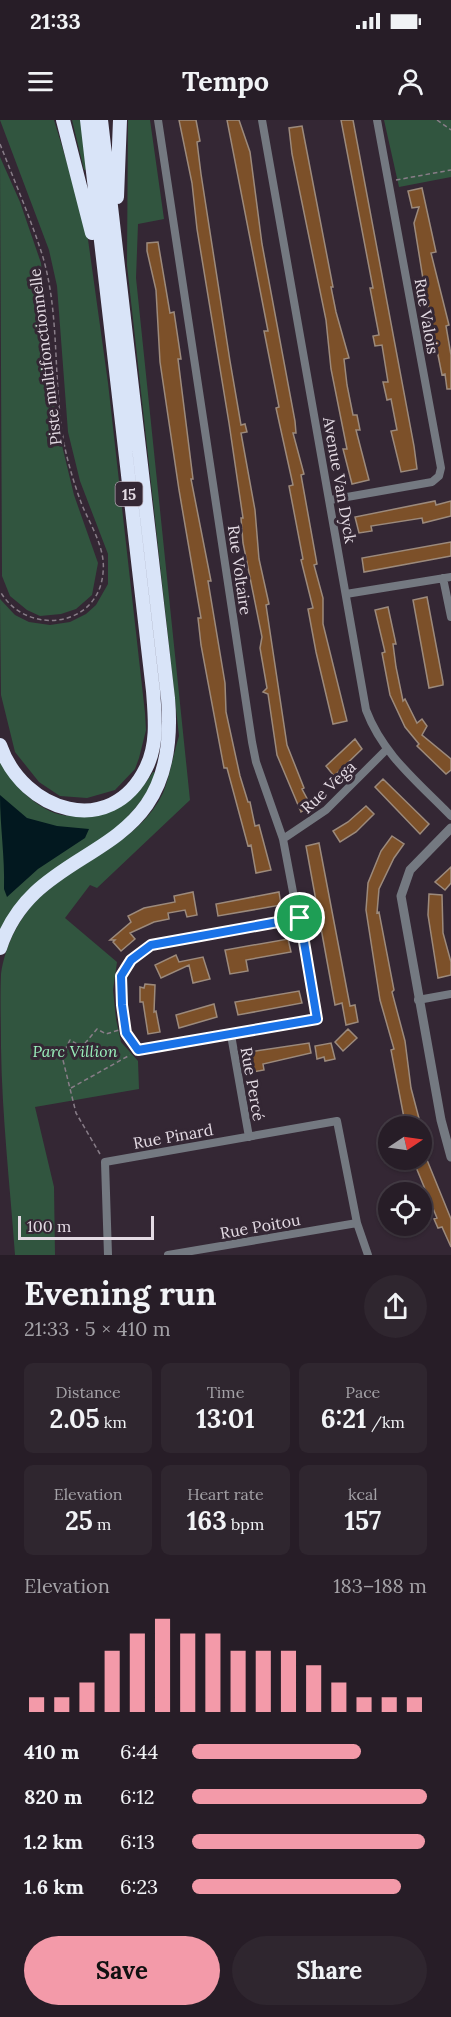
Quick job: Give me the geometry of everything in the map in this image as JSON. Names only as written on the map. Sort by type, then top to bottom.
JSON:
[{"type":"highway","points":[[63,120],[81,185],[106,297]]},
{"type":"highway","points":[[87,120],[106,297]]},
{"type":"highway","points":[[0,948],[11,922],[33,895],[117,836],[141,813],[159,784],[168,752],[168,698],[101,120]]},
{"type":"highway","points":[[115,232],[120,120]]},
{"type":"highway","name":"15","points":[[0,745],[11,770],[27,789],[51,804],[75,810],[99,807],[122,796],[140,779],[152,753],[155,729],[154,702],[106,297]]},
{"type":"street","name":"Rue Voltaire","points":[[158,120],[252,742],[256,762],[283,839],[300,918],[317,1019],[231,1035]]},
{"type":"street","name":"Avenue Van Dyck","points":[[262,120],[366,710],[375,735],[386,750],[451,816]]},
{"type":"street","name":"Rue Valois","points":[[330,500],[432,482],[439,476],[441,468],[376,120]]},
{"type":"street","points":[[346,594],[447,578],[451,617]]},
{"type":"street","name":"Rue Vega","points":[[283,839],[327,810],[386,750]]},
{"type":"street","points":[[451,828],[410,870],[401,896],[418,1000],[441,1120],[451,1157]]},
{"type":"street","points":[[231,1035],[138,1050],[126,1029],[121,976],[131,960],[151,945],[300,918]]},
{"type":"street","points":[[418,1000],[451,994]]},
{"type":"street","name":"Rue Percé","points":[[231,1035],[249,1137]]},
{"type":"street","name":"Rue Pinard","points":[[105,1162],[337,1121],[357,1223]]},
{"type":"street","points":[[105,1162],[108,1255]]},
{"type":"street","points":[[357,1223],[368,1255]]},
{"type":"street","name":"Rue Poitou","points":[[168,1255],[357,1223]]},
{"type":"path","points":[[437,120],[451,130]]},
{"type":"path","name":"Piste multifonctionnelle","points":[[0,144],[44,262],[50,294],[64,441],[77,491],[102,553],[104,572],[99,590],[86,608],[77,614],[56,621],[40,621],[22,615],[8,603],[0,591]]},
{"type":"path","points":[[388,181],[451,170]]},
{"type":"path","points":[[105,1162],[76,1113],[62,1056],[70,1040],[82,1047],[97,1029],[106,1034],[126,1029]]},
{"type":"path","points":[[70,1088],[138,1050]]},
{"type":"green space","points":[[0,120],[54,120],[86,225],[108,383],[146,730],[135,769],[115,790],[87,798],[60,796],[39,782],[15,752],[1,695],[0,599],[15,615],[29,622],[50,625],[70,622],[86,614],[96,605],[108,584],[108,554],[80,481],[68,432],[57,286],[49,250]]},
{"type":"green space","points":[[72,120],[83,120],[88,169],[84,170]]},
{"type":"green space","name":"Parc Villion","points":[[128,120],[150,120],[164,219],[138,224],[136,278],[190,800],[97,888],[90,885],[65,918],[117,962],[113,990],[116,1019],[121,1042],[138,1061],[139,1089],[35,1107],[54,1187],[55,1255],[15,1255],[2,1073],[1,974],[6,951],[22,918],[37,900],[126,837],[153,810],[163,793],[179,736],[127,265]]},
{"type":"green space","points":[[384,120],[451,120],[451,177],[399,187]]},
{"type":"green space","points":[[0,157],[20,202],[41,263],[58,429],[74,495],[98,563],[92,595],[76,609],[61,614],[40,616],[27,610],[10,596],[2,576]]},
{"type":"green space","points":[[0,760],[13,781],[32,800],[43,808],[67,816],[87,813],[124,798],[139,789],[153,772],[158,773],[147,793],[113,831],[93,850],[11,914],[0,932]]},
{"type":"water","points":[[0,795],[27,818],[57,826],[89,829],[85,838],[38,869],[7,897],[4,889]]},
{"type":"building","points":[[179,120],[196,120],[200,141],[197,142],[201,174],[230,361],[241,425],[245,424],[247,432],[241,433],[255,510],[259,559],[269,604],[266,605],[287,745],[304,788],[302,789],[311,806],[301,812],[277,755],[268,694],[263,692],[267,688],[260,648],[262,637],[243,543],[241,518],[243,518],[229,423],[197,229],[192,183]]},
{"type":"building","points":[[227,120],[239,120],[250,152],[262,244],[295,421],[296,433],[293,433],[304,474],[301,475],[317,564],[314,565],[323,598],[323,624],[347,721],[333,724],[308,609],[313,608],[301,560],[303,559],[289,486],[293,485],[276,408],[279,407],[264,331],[268,331]]},
{"type":"building","points":[[341,120],[353,120],[417,469],[401,472],[391,431],[397,430],[391,399],[387,400],[383,382],[388,382],[382,345],[375,346],[373,336],[379,335],[370,288],[373,288]]},
{"type":"building","points":[[302,126],[336,312],[349,358],[344,359],[347,385],[353,415],[357,415],[360,430],[356,430],[369,480],[352,484],[343,449],[347,449],[331,369],[326,320],[292,154],[289,128]]},
{"type":"building","points":[[422,188],[436,252],[431,253],[449,325],[446,326],[451,355],[451,389],[447,389],[445,374],[442,375],[424,285],[414,223],[419,207],[412,208],[408,191]]},
{"type":"building","points":[[158,242],[170,313],[174,312],[181,359],[178,359],[193,479],[191,479],[211,581],[208,581],[225,683],[226,712],[240,776],[248,802],[250,802],[255,826],[259,825],[271,870],[256,873],[251,845],[248,846],[227,768],[224,768],[201,645],[198,618],[201,618],[160,362],[156,290],[147,251],[147,243]]},
{"type":"building","points":[[435,501],[436,505],[451,501],[451,516],[423,523],[422,518],[371,526],[372,531],[359,533],[355,517]]},
{"type":"building","points":[[451,542],[451,556],[364,572],[362,558]]},
{"type":"building","points":[[427,597],[443,682],[443,685],[429,688],[413,600]]},
{"type":"building","points":[[388,607],[396,644],[393,644],[403,701],[405,699],[417,723],[422,719],[427,726],[422,735],[451,759],[451,770],[446,774],[417,746],[419,744],[405,727],[390,695],[382,653],[385,652],[375,610]]},
{"type":"building","points":[[355,739],[362,749],[334,776],[326,766]]},
{"type":"building","points":[[383,779],[429,824],[420,834],[375,787]]},
{"type":"building","points":[[366,806],[374,814],[356,832],[340,842],[333,831],[348,822]]},
{"type":"building","points":[[392,836],[404,844],[394,858],[379,889],[377,913],[379,912],[394,990],[392,992],[405,1041],[411,1088],[418,1116],[404,1116],[391,1050],[394,1049],[380,1000],[366,910],[368,883],[381,851]]},
{"type":"building","points":[[319,843],[350,1006],[355,1005],[358,1022],[346,1025],[342,1003],[335,1005],[306,846]]},
{"type":"building","points":[[451,867],[451,883],[445,890],[435,882]]},
{"type":"building","points":[[193,892],[197,915],[187,917],[185,910],[168,913],[169,919],[154,922],[130,933],[135,939],[121,951],[113,942],[115,940],[110,940],[131,922],[128,916],[144,908],[175,902],[174,896]]},
{"type":"building","points":[[279,892],[281,905],[218,916],[216,904]]},
{"type":"building","points":[[429,894],[442,895],[443,933],[451,962],[451,975],[438,978],[428,915]]},
{"type":"building","points":[[288,939],[291,952],[246,960],[248,971],[230,974],[225,950]]},
{"type":"building","points":[[176,955],[179,962],[203,957],[210,979],[193,983],[189,965],[161,978],[155,965]]},
{"type":"building","points":[[145,984],[155,985],[154,1012],[156,1011],[160,1032],[148,1034],[143,1002],[140,1002],[140,987],[144,988]]},
{"type":"building","points":[[299,991],[302,1003],[238,1015],[235,1002]]},
{"type":"building","points":[[214,1004],[217,1017],[179,1028],[176,1015]]},
{"type":"building","points":[[348,1029],[357,1038],[343,1051],[335,1042]]},
{"type":"building","points":[[309,1043],[311,1053],[263,1064],[264,1070],[253,1072],[249,1052]]},
{"type":"building","points":[[331,1043],[335,1059],[325,1061],[324,1057],[317,1059],[315,1046]]},
{"type":"building","points":[[417,1170],[431,1170],[451,1219],[451,1247],[442,1227],[438,1228],[434,1219],[437,1218],[432,1206],[432,1182],[422,1182]]},
{"type":"route","points":[[300,918],[317,1019],[138,1050],[126,1033],[122,1005],[121,976],[131,960],[151,945],[300,918]]}]
